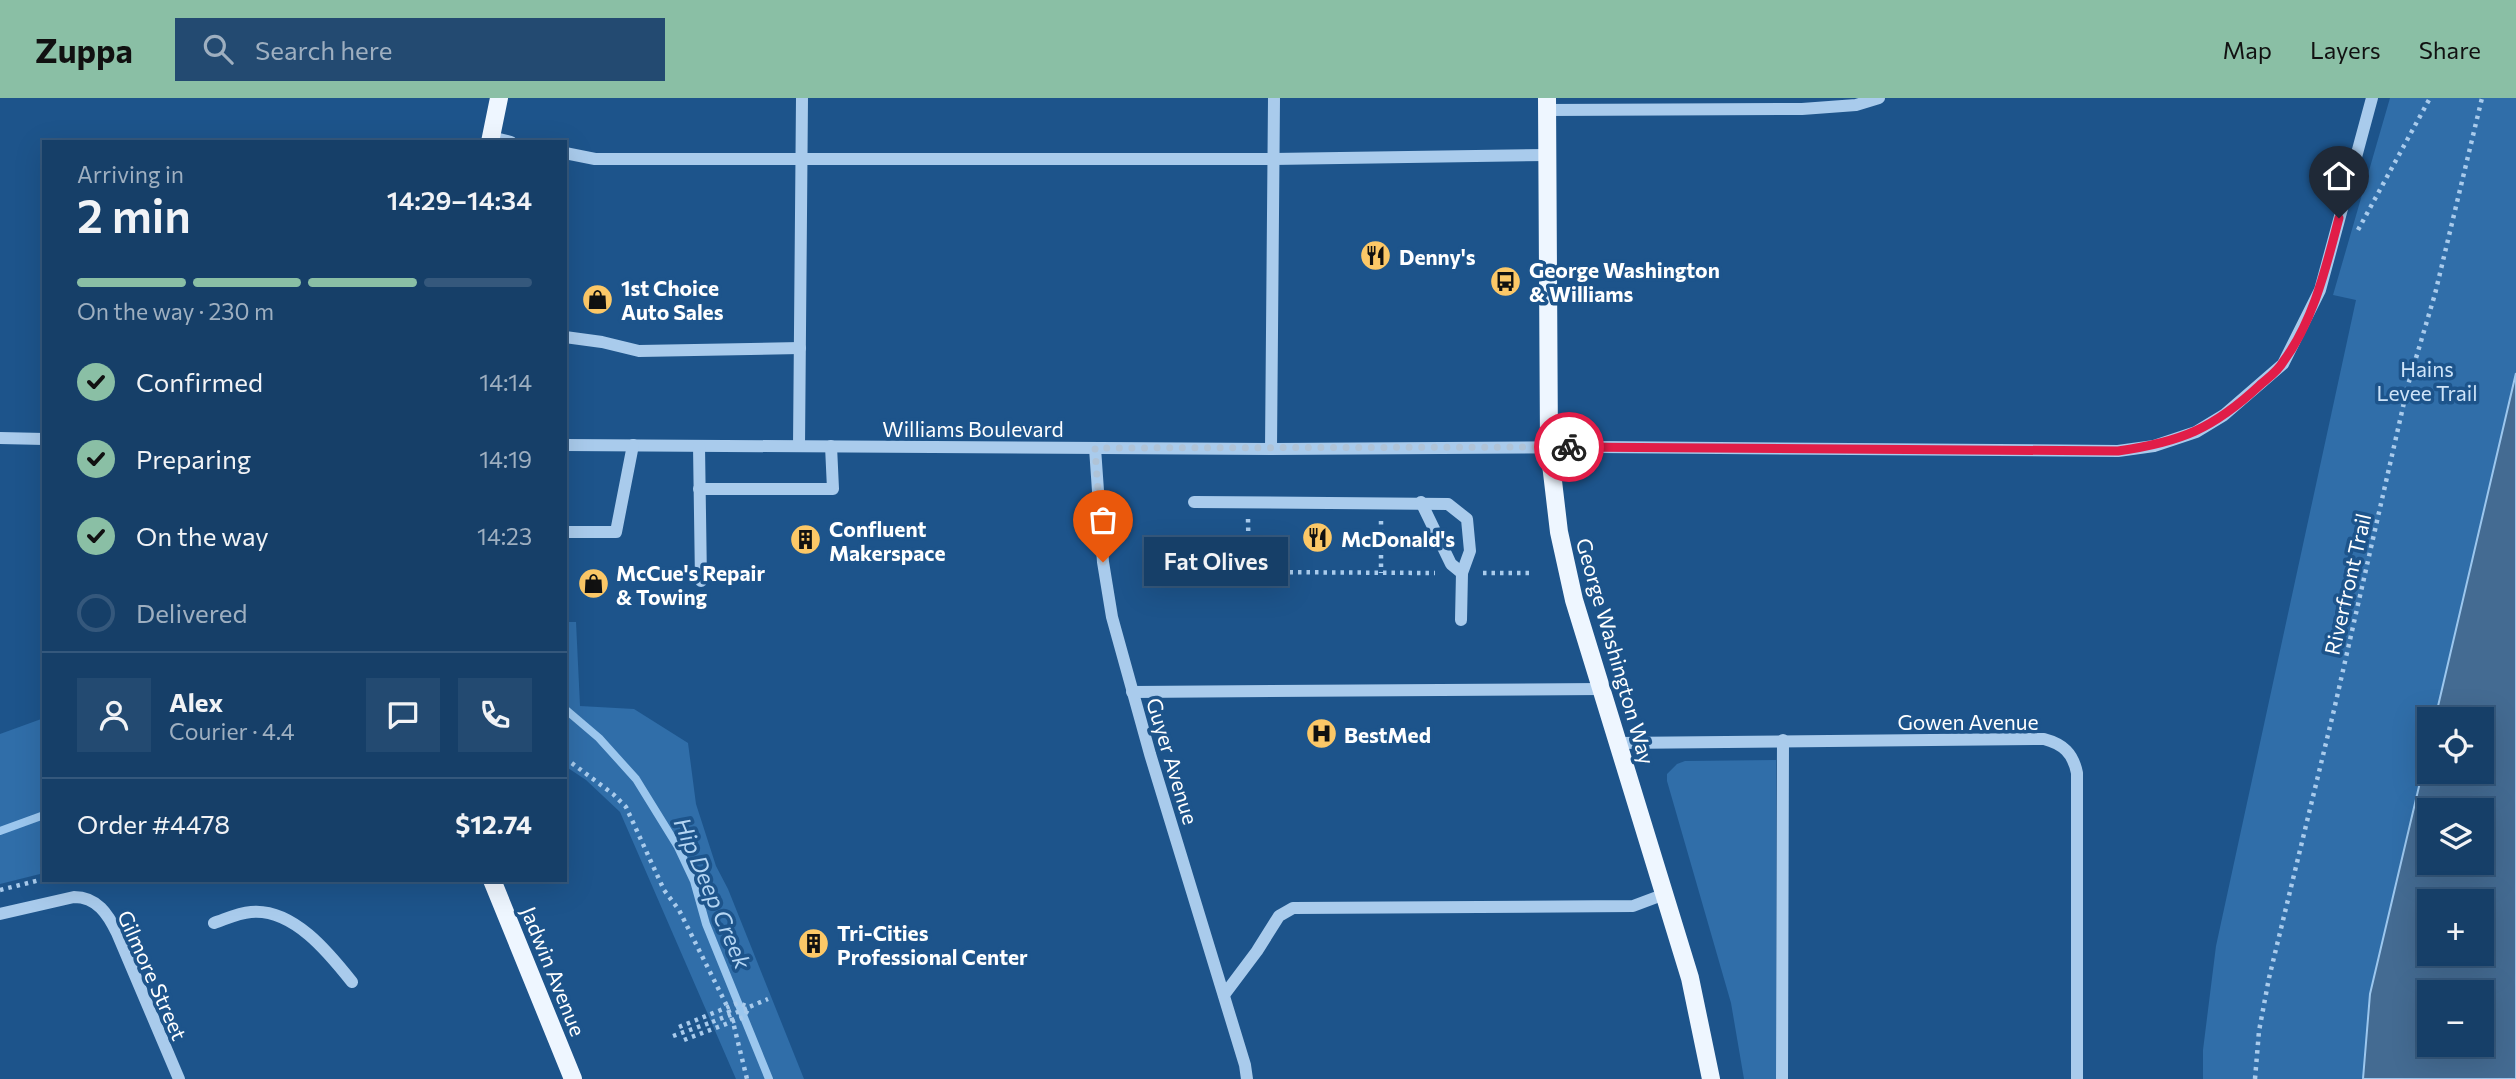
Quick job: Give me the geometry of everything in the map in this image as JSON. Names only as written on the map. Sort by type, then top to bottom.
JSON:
[{"type":"main road","points":[[491,140],[499,98]]},
{"type":"main road","name":"George Washington Way","points":[[1547,104],[1549,447],[1552,485],[1565,564],[1690,978],[1711,1079]]},
{"type":"main road","name":"Jadwin Avenue","points":[[493,882],[573,1079]]},
{"type":"street","points":[[799,446],[802,98]]},
{"type":"street","points":[[1271,449],[1273,98]]},
{"type":"street","points":[[1547,104],[1802,109],[1856,105],[1879,98]]},
{"type":"street","name":"Williams Boulevard","points":[[567,445],[2118,451],[2154,446],[2196,432],[2233,408],[2283,364],[2320,289],[2372,98]]},
{"type":"street","points":[[567,153],[595,159],[1273,159],[1547,155]]},
{"type":"street","points":[[567,337],[639,351],[800,348]]},
{"type":"street","points":[[0,438],[42,439]]},
{"type":"street","points":[[567,532],[616,532],[633,445]]},
{"type":"street","points":[[699,446],[701,581]]},
{"type":"street","points":[[699,489],[833,489],[831,446]]},
{"type":"street","name":"Guyer Avenue","points":[[1095,448],[1103,562],[1112,617],[1247,1079]]},
{"type":"street","points":[[1194,502],[1448,504],[1467,519],[1470,551],[1462,573],[1461,620]]},
{"type":"street","points":[[1421,502],[1451,564],[1462,573]]},
{"type":"street","points":[[1132,692],[1601,690]]},
{"type":"street","name":"Gowen Avenue","points":[[1618,743],[2045,739],[2059,743],[2069,752],[2077,773],[2077,1079]]},
{"type":"street","points":[[1782,1079],[1783,740]]},
{"type":"street","points":[[1224,995],[1279,916],[1293,908],[1633,905],[1665,894]]},
{"type":"street","name":"Gilmore Street","points":[[0,916],[74,897],[86,898],[101,908],[117,933],[179,1079]]},
{"type":"street","points":[[214,923],[254,912],[274,914],[297,926],[321,947],[352,982]]},
{"type":"path","points":[[2355,236],[2430,98]]},
{"type":"path","name":"Riverfront Trail","points":[[2255,1079],[2259,1031],[2269,978],[2408,385],[2435,294],[2482,98]]},
{"type":"path","points":[[1243,513],[1249,520],[1249,572],[1445,573]]},
{"type":"path","points":[[1381,516],[1381,573]]},
{"type":"path","points":[[1478,573],[1529,573]]},
{"type":"path","points":[[567,759],[613,793],[626,807],[664,890],[679,910],[726,1004],[747,1079]]},
{"type":"path","points":[[0,890],[42,880]]},
{"type":"path","points":[[200,882],[201,887]]},
{"type":"path","points":[[673,1036],[768,999]]},
{"type":"path","points":[[679,1027],[738,1003],[749,1007]]},
{"type":"path","points":[[684,1040],[744,1017],[749,1007]]},
{"type":"green space","name":"Hains Levee Trail","points":[[2390,98],[2516,98],[2516,373],[2438,707],[2417,707],[2417,784],[2420,784],[2370,994],[2363,1079],[2203,1079],[2203,1050],[2216,946],[2356,300],[2333,295]]},
{"type":"green space","points":[[567,622],[576,622],[580,706],[634,709],[688,743],[696,804],[716,866],[728,889],[804,1079],[736,1079],[620,812],[586,780],[567,767]]},
{"type":"green space","points":[[42,719],[42,874],[0,884],[0,734]]},
{"type":"green space","points":[[1776,760],[1776,1079],[1744,1079],[1731,1003],[1667,774],[1677,764],[1685,761]]},
{"type":"shaded area","points":[[2516,373],[2516,1079],[2363,1079],[2370,994],[2420,784],[2494,784],[2494,707],[2438,707]]},
{"type":"waterway","name":"Hip Deep Creek","points":[[567,711],[599,738],[636,779],[678,847],[694,881],[706,924],[769,1079]]},
{"type":"waterway","name":"Hip Deep Creek","points":[[0,831],[42,816]]},
{"type":"way so far","points":[[1103,562],[1095,448],[1569,447]]},
{"type":"place","name":"Denny's","points":[[1376,256]]},
{"type":"place","name":"George Washington & Williams","points":[[1506,281]]},
{"type":"place","name":"1st Choice Auto Sales","points":[[598,299]]},
{"type":"place","name":"McDonald's","points":[[1318,538]]},
{"type":"place","name":"Confluent Makerspace","points":[[806,540]]},
{"type":"place","name":"Fat Olives","points":[[1103,562]]},
{"type":"place","name":"McCue's Repair & Towing","points":[[593,584]]},
{"type":"place","name":"BestMed","points":[[1321,734]]},
{"type":"place","name":"Tri-Cities Professional Center","points":[[814,944]]},
{"type":"route","points":[[1569,447],[2118,451],[2154,446],[2196,432],[2224,415],[2283,364],[2320,289],[2339,218]]}]
